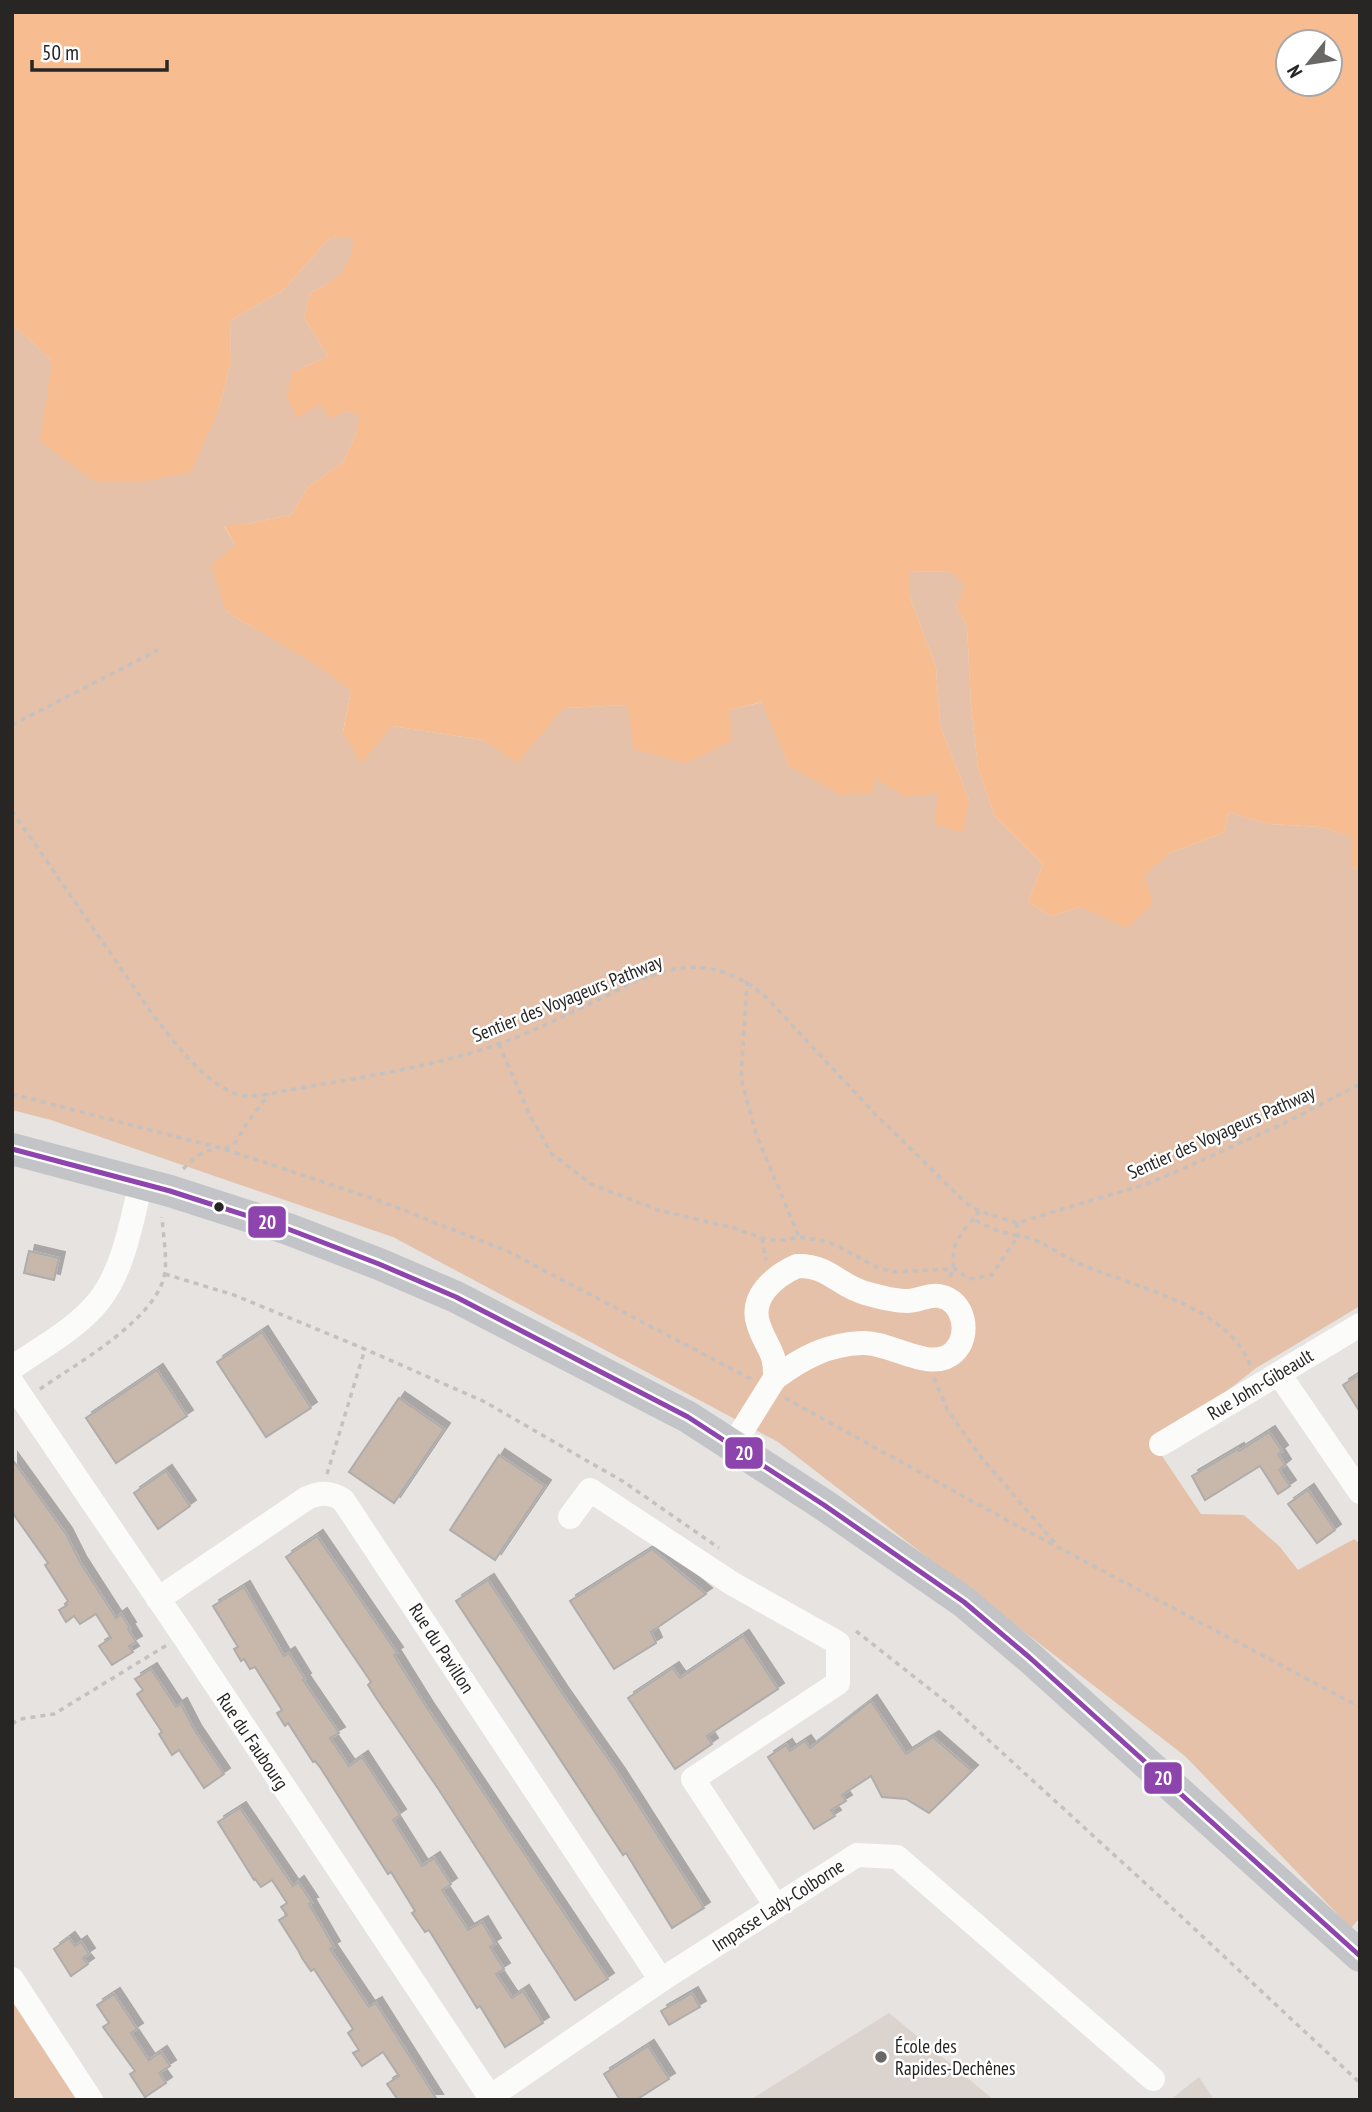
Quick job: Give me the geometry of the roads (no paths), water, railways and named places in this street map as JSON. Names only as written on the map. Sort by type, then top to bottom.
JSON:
[{"type":"main road","points":[[12,1149],[141,1184],[288,1229],[379,1264],[456,1297],[688,1417],[964,1602],[1029,1657],[1360,1956]]},
{"type":"main road","points":[[1303,1906],[1360,1964]]},
{"type":"street","points":[[12,1368],[77,1321],[99,1300],[117,1268],[141,1184]]},
{"type":"street","points":[[733,1445],[772,1384],[801,1360],[817,1352],[866,1342],[927,1360],[940,1359],[953,1353],[961,1342],[965,1329],[962,1318],[956,1307],[939,1296],[908,1301],[873,1295],[855,1290],[813,1266],[797,1266],[769,1284],[759,1298],[756,1314],[758,1325],[773,1353],[772,1384]]},
{"type":"street","name":"Rue John-Gibeault","points":[[1161,1444],[1360,1325]]},
{"type":"street","points":[[1279,1374],[1360,1492]]},
{"type":"street","name":"Rue du Faubourg","points":[[12,1383],[491,2098]]},
{"type":"street","points":[[570,1517],[590,1490],[733,1584],[838,1643],[838,1683],[693,1779],[776,1906]]},
{"type":"street","name":"Rue du Pavillon","points":[[159,1599],[307,1498],[325,1492],[334,1494],[351,1510],[661,1980]]},
{"type":"street","name":"Impasse Lady-Colborne","points":[[491,2098],[661,1980],[856,1855],[897,1857],[1153,2078]]},
{"type":"street","points":[[12,1979],[91,2100]]},
{"type":"place","name":"École des Rapides-Dechênes","points":[[881,2057]]}]
